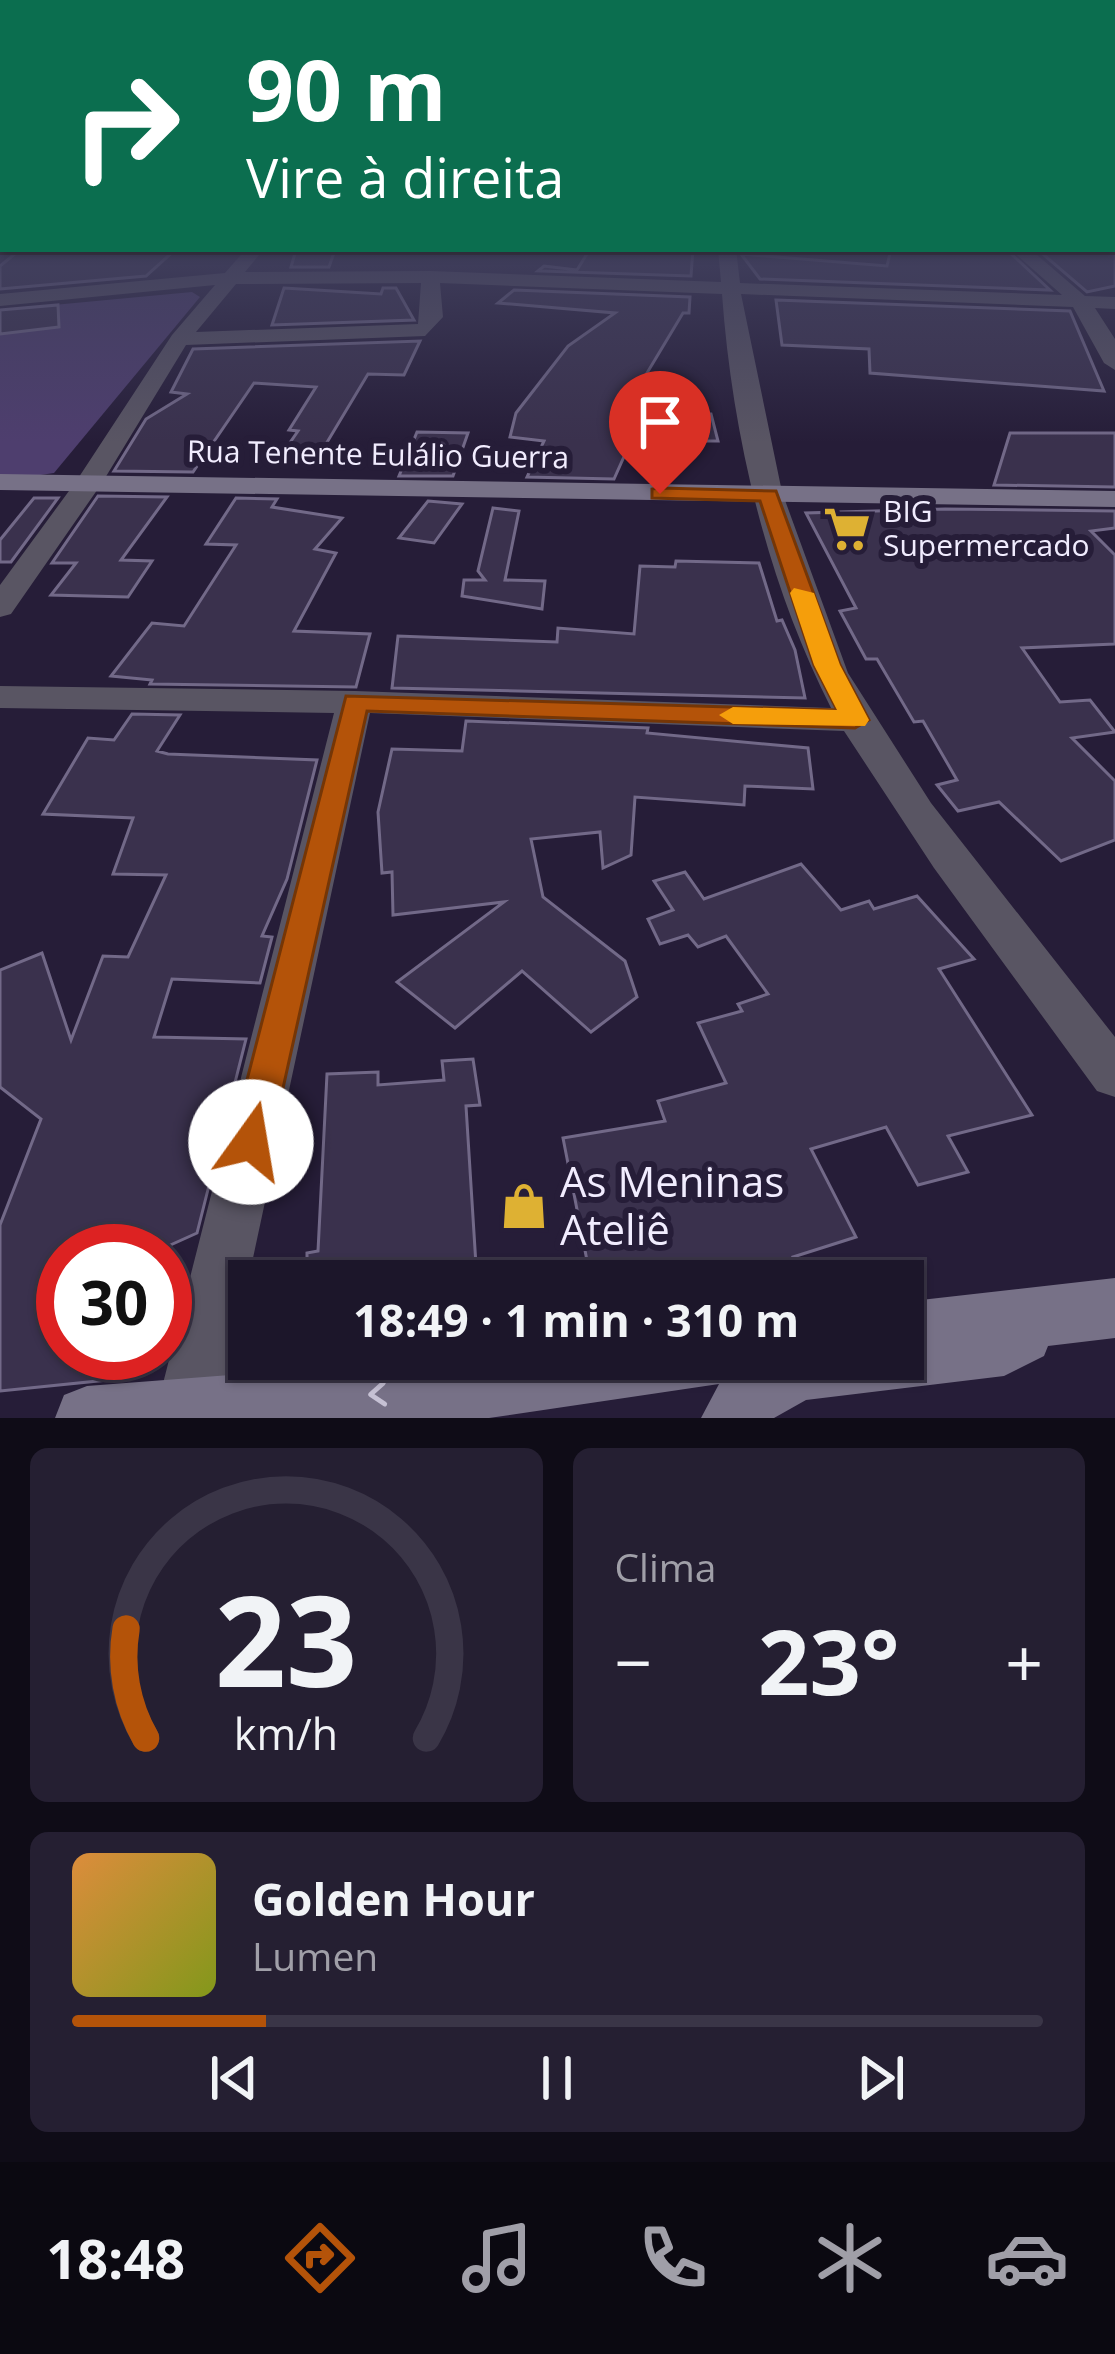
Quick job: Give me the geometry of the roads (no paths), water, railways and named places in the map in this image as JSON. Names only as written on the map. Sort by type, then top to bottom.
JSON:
[{"type":"street","points":[[0,607],[202,310]]},
{"type":"street","points":[[179,339],[425,330],[432,310]]},
{"type":"street","points":[[734,310],[768,495],[827,665],[855,720],[1115,1075]]},
{"type":"street","points":[[1089,310],[1102,326],[1115,362]]},
{"type":"street","name":"Rua Tenente Eulálio Guerra","points":[[0,482],[1115,499]]},
{"type":"street","points":[[0,698],[355,702],[855,720]]},
{"type":"street","points":[[189,1406],[355,702]]},
{"type":"street","points":[[924,1330],[1086,1311]]},
{"type":"street","points":[[924,1356],[1004,1345],[1086,1311]]},
{"type":"street","points":[[87,1418],[189,1406],[479,1403],[596,1380]]},
{"type":"street","points":[[733,1418],[745,1396],[770,1380]]},
{"type":"place","name":"BIG Supermercado","points":[[847,529]]},
{"type":"place","name":"As Meninas Ateliê","points":[[524,1206]]}]
